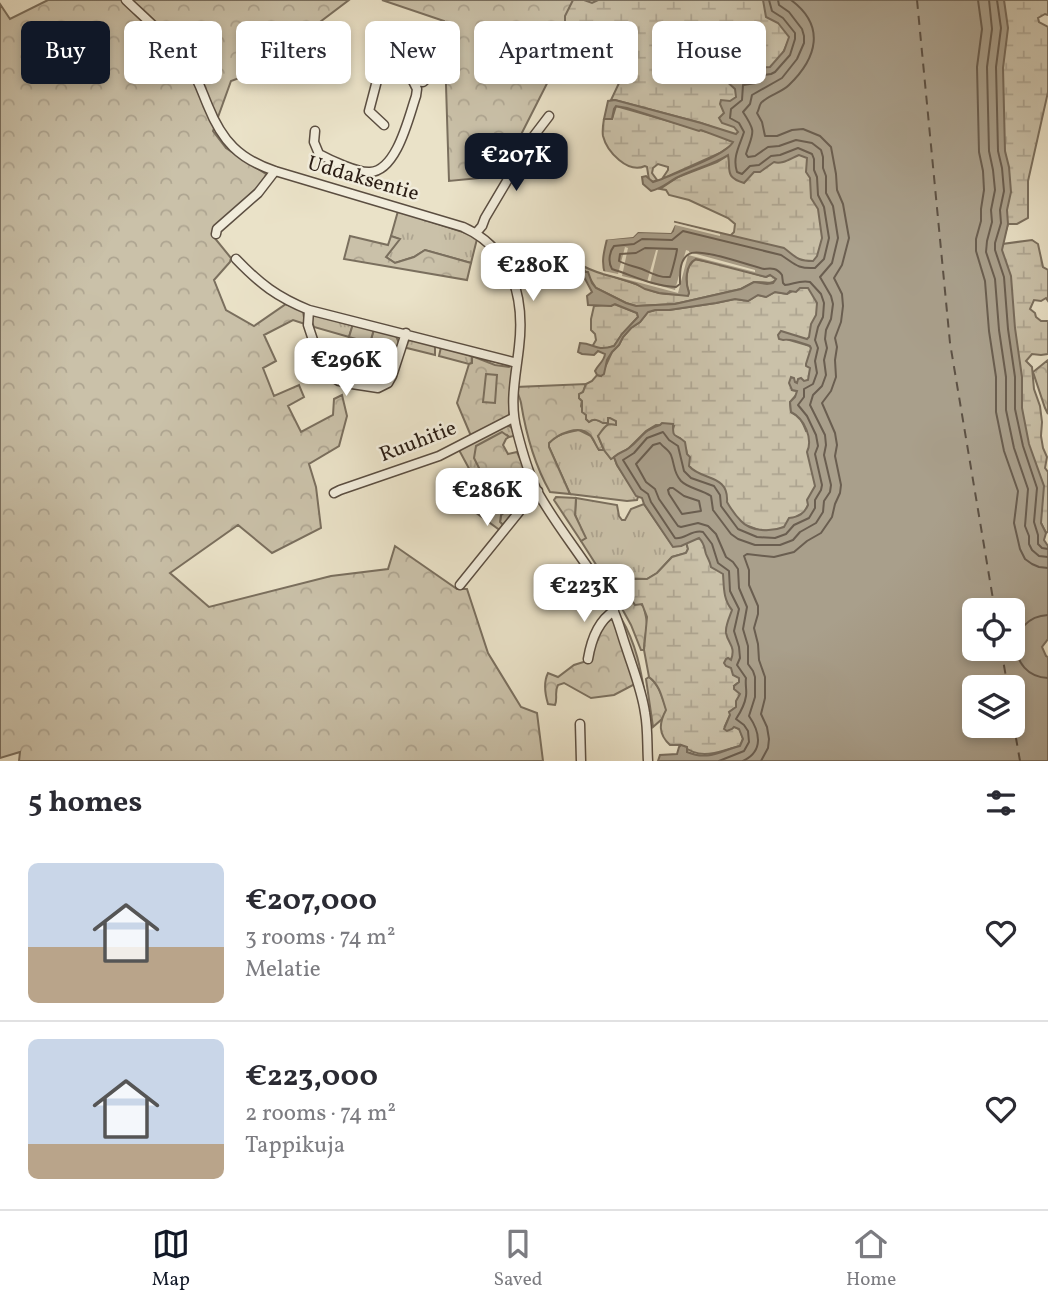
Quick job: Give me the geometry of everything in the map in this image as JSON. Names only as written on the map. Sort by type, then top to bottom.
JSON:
[{"type":"street","name":"Uddaksentie","points":[[126,0],[185,59],[199,81],[217,126],[234,150],[260,166],[463,227],[476,233],[504,261],[514,280],[520,313],[513,418],[523,454],[538,491],[614,611],[643,700],[648,761]]},
{"type":"street","points":[[376,84],[369,111],[384,125]]},
{"type":"street","points":[[314,131],[314,142],[319,154],[351,168],[370,172],[378,170],[391,160],[397,150],[416,96],[414,84]]},
{"type":"street","points":[[476,233],[548,116]]},
{"type":"street","points":[[216,234],[217,229],[264,187],[275,171]]},
{"type":"street","points":[[236,259],[267,289],[309,310],[516,363]]},
{"type":"street","points":[[309,310],[308,325],[312,340],[334,378],[339,381],[377,388],[388,383],[405,333]]},
{"type":"street","name":"Ruuhitie","points":[[334,494],[355,484],[439,456],[513,418]]},
{"type":"street","points":[[460,585],[538,491]]},
{"type":"street","points":[[588,659],[599,627],[605,617],[614,611]]},
{"type":"street","points":[[580,724],[582,761]]},
{"type":"green space","points":[[48,0],[349,0],[321,21],[236,21],[236,79],[231,81],[213,131],[226,148],[266,174],[264,181],[214,229],[213,236],[231,258],[214,280],[226,310],[254,326],[286,304],[303,311],[305,324],[293,320],[264,335],[276,361],[263,368],[274,396],[299,385],[304,397],[288,406],[301,432],[333,415],[334,399],[342,395],[347,416],[339,446],[309,464],[316,487],[321,528],[272,553],[238,525],[170,573],[209,607],[331,576],[388,569],[395,546],[457,589],[467,589],[488,653],[521,707],[537,713],[543,761],[19,761],[20,752],[0,758],[0,4],[10,19]]},
{"type":"green space","points":[[382,0],[601,0],[591,21],[474,21],[474,84],[547,84],[500,176],[449,181],[446,84],[460,84],[460,21],[444,21]]},
{"type":"green space","points":[[573,0],[592,3],[598,0],[778,0],[798,19],[745,139],[701,123],[611,100],[619,84],[638,84],[638,21],[565,21]]},
{"type":"green space","points":[[997,0],[1048,0],[1048,15],[1038,18],[1039,22],[1048,27],[1048,92],[1028,181],[1028,218],[1017,224],[1008,224],[1002,244],[1032,240],[1038,244],[1043,267],[1048,270],[1048,301],[1046,298],[1041,301],[1034,300],[1030,309],[1041,321],[1048,321],[1048,354],[1032,354],[1026,361],[1032,367],[1034,389],[1040,406],[1043,448],[1047,457],[1046,533],[1041,523],[1008,332],[986,59]]},
{"type":"green space","points":[[616,106],[718,135],[733,144],[720,153],[662,179],[668,167],[658,164],[653,168],[652,173],[657,180],[653,182],[649,180],[647,167],[638,168],[625,164],[605,142],[604,119],[612,119]]},
{"type":"green space","points":[[740,148],[778,155],[807,155],[825,207],[824,254],[808,265],[730,236],[734,232],[735,224],[728,218],[660,189],[678,177],[717,162]]},
{"type":"green space","points":[[398,211],[472,235],[477,239],[471,263],[425,250],[395,263],[386,257],[399,239],[391,236]]},
{"type":"green space","points":[[350,236],[388,245],[391,236],[400,239],[386,257],[395,263],[425,250],[471,263],[467,280],[344,259]]},
{"type":"green space","points":[[693,259],[766,277],[770,275],[777,279],[769,283],[754,282],[741,289],[675,304],[636,306],[596,288],[585,271],[583,272],[585,267],[656,292],[688,295],[687,275]]},
{"type":"green space","points":[[800,287],[808,288],[823,297],[825,341],[786,339],[810,346],[820,376],[795,383],[792,390],[797,391],[797,394],[790,402],[791,412],[799,418],[806,431],[850,412],[805,512],[774,531],[759,530],[737,522],[689,466],[686,449],[680,438],[672,432],[674,426],[656,425],[611,459],[598,436],[609,424],[616,425],[616,421],[608,418],[608,423],[598,420],[589,422],[582,412],[579,394],[597,375],[601,376],[612,352],[623,337],[648,312],[735,299],[748,301],[758,295],[766,297],[775,292],[787,294]]},
{"type":"green space","points":[[614,304],[637,313],[638,317],[614,346],[605,349],[592,347],[596,340],[591,330],[594,306]]},
{"type":"green space","points":[[312,314],[353,324],[349,337],[314,327],[310,318]]},
{"type":"green space","points":[[353,324],[374,329],[370,343],[349,337]]},
{"type":"green space","points":[[374,329],[396,336],[399,343],[396,351],[370,343]]},
{"type":"green space","points":[[412,339],[435,346],[435,355],[403,347]]},
{"type":"green space","points":[[441,347],[472,356],[472,363],[439,356]]},
{"type":"green space","points":[[472,356],[495,365],[513,366],[509,416],[471,436],[457,403],[469,364],[472,363]]},
{"type":"green space","points":[[1048,360],[1048,414],[1033,372]]},
{"type":"green space","points":[[486,374],[497,375],[495,403],[483,402]]},
{"type":"green space","points":[[586,384],[579,398],[586,419],[589,422],[596,420],[603,423],[611,417],[616,421],[616,425],[598,436],[604,450],[599,450],[590,435],[580,430],[558,436],[549,443],[570,494],[550,492],[531,449],[516,387]]},
{"type":"green space","points":[[507,425],[514,436],[507,435],[482,472],[488,486],[480,489],[459,450]]},
{"type":"green space","points":[[579,430],[591,436],[599,450],[604,450],[611,459],[614,457],[638,497],[637,500],[570,494],[549,443],[559,435]]},
{"type":"green space","points":[[502,432],[509,437],[503,445],[508,454],[517,452],[530,481],[526,491],[518,489],[507,510],[501,515],[500,522],[504,526],[501,531],[464,504],[480,489],[488,486],[474,458],[476,446]]},
{"type":"green space","points":[[530,481],[533,487],[529,495],[504,526],[500,522],[501,515],[507,510],[518,489],[526,491]]},
{"type":"green space","points":[[556,497],[576,498],[575,515],[586,538],[581,541],[554,500]]},
{"type":"green space","points":[[576,498],[617,505],[622,520],[625,520],[631,509],[644,504],[673,546],[681,546],[686,542],[688,549],[686,553],[672,557],[657,573],[647,579],[618,578],[609,585],[581,541],[585,538],[575,515]]},
{"type":"green space","points":[[705,538],[741,598],[739,682],[734,686],[740,694],[725,726],[734,726],[740,730],[743,739],[740,746],[703,754],[681,745],[670,745],[663,737],[661,724],[666,710],[658,688],[649,677],[644,650],[647,617],[642,604],[635,605],[630,596],[630,579],[647,579],[657,573],[672,557],[686,553],[686,542]]},
{"type":"green space","points":[[618,578],[630,579],[630,593],[644,607],[647,625],[644,650],[641,650],[609,585]]},
{"type":"green space","points":[[619,618],[635,648],[646,701]]},
{"type":"green space","points":[[613,620],[635,684],[614,695],[591,698],[564,683],[558,685],[555,705],[548,704],[545,681],[548,673],[558,677],[574,665],[590,660],[600,629]]},
{"type":"green space","points":[[649,677],[658,688],[667,710],[653,727],[646,679]]},
{"type":"water","points":[[763,0],[1004,0],[1008,28],[1003,68],[1005,151],[1011,192],[1002,250],[1011,276],[1022,377],[1022,408],[1029,444],[1044,486],[1041,523],[1048,546],[1048,639],[1042,647],[1048,657],[1048,761],[658,761],[660,755],[677,754],[681,745],[687,747],[687,752],[701,756],[740,746],[743,739],[739,729],[724,729],[729,712],[736,707],[740,694],[734,689],[739,678],[733,675],[731,668],[724,663],[728,658],[731,660],[732,655],[726,630],[732,610],[725,597],[723,574],[711,567],[701,540],[699,538],[673,547],[642,498],[636,496],[614,457],[629,448],[650,429],[662,423],[673,424],[674,434],[685,442],[690,457],[689,466],[724,487],[727,502],[745,525],[761,530],[784,527],[789,518],[805,511],[807,500],[815,486],[807,452],[808,435],[804,424],[791,412],[790,402],[797,391],[792,390],[789,383],[791,377],[797,383],[801,378],[808,380],[810,368],[806,364],[811,348],[796,341],[779,339],[778,335],[781,331],[807,339],[816,315],[817,303],[808,288],[800,288],[787,294],[775,292],[766,297],[758,295],[748,301],[735,299],[648,312],[623,337],[607,360],[604,374],[601,376],[595,371],[605,354],[598,351],[594,355],[582,354],[578,352],[580,343],[598,348],[614,346],[638,317],[637,313],[615,304],[588,305],[587,296],[592,292],[583,272],[588,272],[596,288],[626,303],[636,306],[675,304],[741,289],[754,282],[773,283],[776,279],[770,275],[766,277],[696,259],[687,274],[688,296],[659,293],[605,274],[603,261],[607,239],[633,237],[638,232],[671,233],[675,222],[784,248],[800,259],[813,261],[822,238],[818,209],[811,198],[810,178],[806,172],[807,158],[799,155],[783,162],[774,162],[760,172],[754,172],[744,183],[731,175],[728,155],[651,191],[643,184],[642,177],[646,176],[653,182],[662,179],[712,158],[733,142],[616,106],[612,119],[604,119],[608,101],[615,100],[736,134],[738,132],[734,127],[722,123],[719,118],[724,113],[721,100],[730,101],[736,97],[735,89],[729,84],[766,84],[766,67],[770,67],[784,51],[789,37],[778,23],[766,17]]},
{"type":"pier","points":[[672,222],[720,236],[675,225],[671,233],[638,232],[633,237],[603,240],[604,237],[632,235],[637,230],[670,231]]},
{"type":"pier","points":[[625,247],[628,248],[622,276],[647,282],[658,250],[650,283],[675,290],[686,250],[755,272],[688,255],[678,293],[603,273],[618,274]]},
{"type":"ferry route","points":[[917,0],[950,343],[993,598]]},
{"type":"ferry route","points":[[1003,661],[1006,675]]},
{"type":"ferry route","points":[[1016,738],[1020,761]]}]
